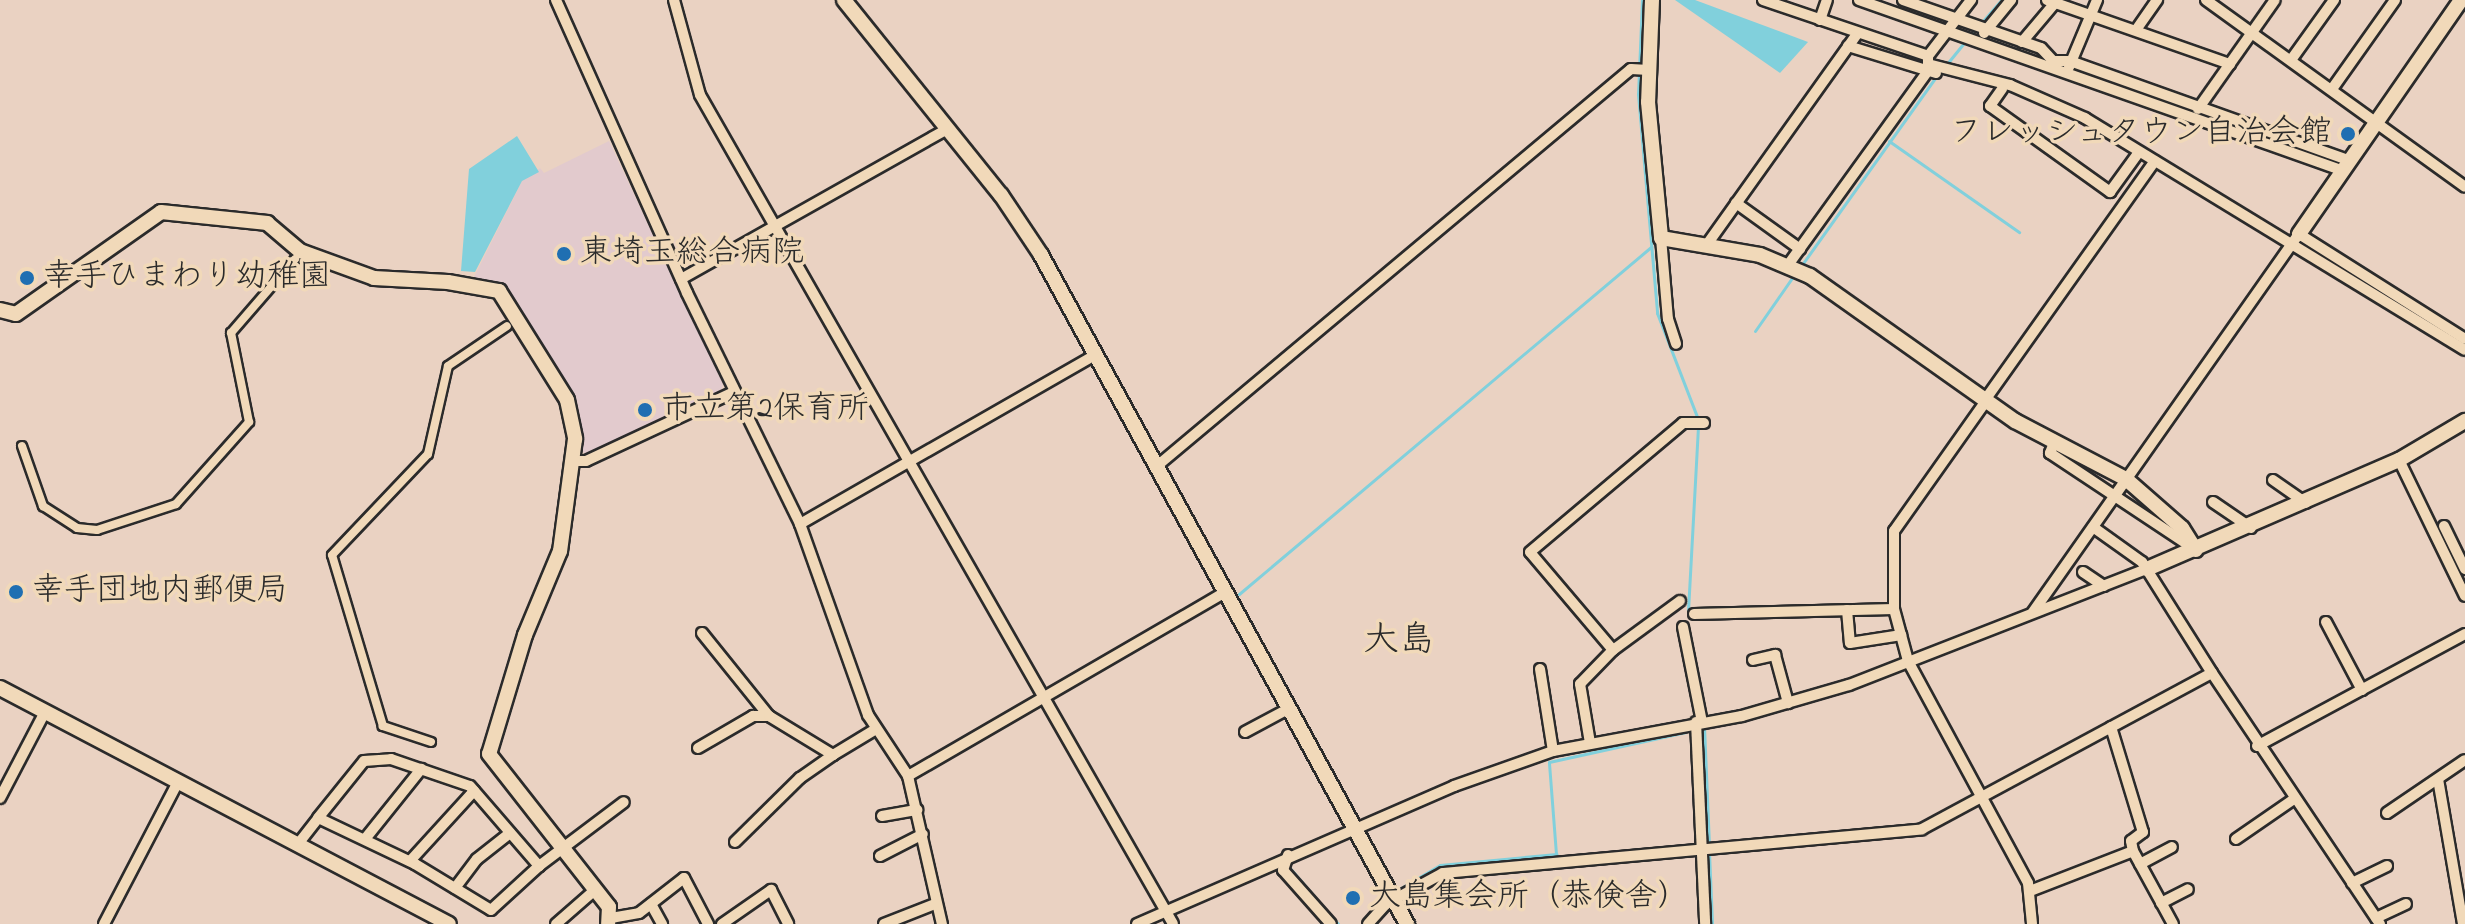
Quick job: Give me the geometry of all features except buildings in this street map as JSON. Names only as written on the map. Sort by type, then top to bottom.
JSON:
[{"type":"street","points":[[556,0],[681,279],[800,524],[876,729],[908,776],[942,924]]},
{"type":"street","points":[[674,0],[700,95],[1168,909],[1173,924]]},
{"type":"street","points":[[844,0],[1027,233],[1097,354],[1288,709],[1359,828],[1407,924]]},
{"type":"street","points":[[1652,0],[1649,70],[1668,319],[1676,344]]},
{"type":"street","points":[[1763,0],[2002,89],[2080,124],[2155,161],[2465,339]]},
{"type":"street","points":[[1820,20],[1827,0]]},
{"type":"street","points":[[1859,0],[2035,64],[2344,165]]},
{"type":"street","points":[[1903,0],[2041,48],[2053,61],[2070,61],[2200,107],[2344,165]]},
{"type":"street","points":[[1788,265],[1971,0]]},
{"type":"street","points":[[1978,41],[2011,0]]},
{"type":"street","points":[[2068,73],[2087,14],[2097,0]]},
{"type":"street","points":[[2136,30],[2157,0]]},
{"type":"street","points":[[2192,117],[2275,0]]},
{"type":"street","points":[[2291,60],[2334,0]]},
{"type":"street","points":[[2332,89],[2395,0]]},
{"type":"street","points":[[2032,613],[2296,240],[2344,165],[2461,0]]},
{"type":"street","points":[[2022,42],[2051,1],[2230,64]]},
{"type":"street","points":[[2211,1],[2465,187]]},
{"type":"street","points":[[1708,243],[1857,34]]},
{"type":"street","points":[[1848,46],[2010,85],[2085,118],[2137,154]]},
{"type":"street","points":[[2035,64],[2041,48]]},
{"type":"street","points":[[1157,466],[1631,69],[1649,70]]},
{"type":"street","points":[[2002,89],[1990,106],[2110,192],[2137,154]]},
{"type":"street","points":[[681,279],[947,129]]},
{"type":"street","points":[[2032,924],[2030,891],[1908,661],[1894,609],[1894,531],[2155,161]]},
{"type":"street","points":[[1736,203],[1800,249]]},
{"type":"street","points":[[0,310],[16,314],[161,212],[267,223],[297,255],[374,278],[492,287],[512,323],[567,400],[574,427],[574,461],[560,551],[525,635],[489,754],[595,890],[609,921],[639,913],[684,878],[707,924]]},
{"type":"street","points":[[1661,238],[1708,243],[1788,265],[1986,400],[2054,443],[2126,479],[2182,528],[2196,550]]},
{"type":"street","points":[[2296,240],[2465,350]]},
{"type":"street","points":[[22,446],[43,506],[77,528],[97,530],[176,504],[249,422],[231,333],[297,255]]},
{"type":"street","points":[[431,742],[383,726],[332,555],[428,454],[448,366],[512,323]]},
{"type":"street","points":[[800,524],[1097,354]]},
{"type":"street","points":[[574,461],[586,461],[734,392]]},
{"type":"street","points":[[1137,924],[1288,855],[1454,786],[1553,751],[1788,703],[1908,661],[2251,528],[2399,460],[2465,421]]},
{"type":"street","points":[[1613,650],[1530,552],[1683,423],[1704,423]]},
{"type":"street","points":[[2054,443],[2050,453],[2196,550]]},
{"type":"street","points":[[2399,460],[2465,596]]},
{"type":"street","points":[[2273,480],[2306,503]]},
{"type":"street","points":[[2213,502],[2251,528]]},
{"type":"street","points":[[2444,526],[2465,569]]},
{"type":"street","points":[[2093,527],[2147,569],[2257,746],[2378,921],[2406,904]]},
{"type":"street","points":[[2083,572],[2104,586]]},
{"type":"street","points":[[908,776],[1224,593]]},
{"type":"street","points":[[1590,743],[1580,684],[1613,650],[1680,601]]},
{"type":"street","points":[[1694,614],[1894,609]]},
{"type":"street","points":[[1847,610],[1850,643],[1901,635]]},
{"type":"street","points":[[2326,622],[2362,690]]},
{"type":"street","points":[[1683,627],[1699,722],[1705,924]]},
{"type":"street","points":[[702,633],[769,716],[833,755]]},
{"type":"street","points":[[2257,746],[2465,634]]},
{"type":"street","points":[[1753,660],[1775,655],[1788,703]]},
{"type":"street","points":[[1540,669],[1553,751]]},
{"type":"street","points":[[1368,924],[1395,899],[1443,873],[1922,829],[2212,673]]},
{"type":"street","points":[[0,688],[442,922]]},
{"type":"street","points":[[1245,732],[1288,709]]},
{"type":"street","points":[[0,798],[45,712]]},
{"type":"street","points":[[698,748],[736,722],[769,716]]},
{"type":"street","points":[[2111,727],[2143,832],[2131,841],[2133,851],[2173,924]]},
{"type":"street","points":[[735,842],[800,778],[876,729]]},
{"type":"street","points":[[298,844],[364,761],[391,759],[474,791],[539,866]]},
{"type":"street","points":[[2387,813],[2465,760]]},
{"type":"street","points":[[365,839],[421,769]]},
{"type":"street","points":[[2438,779],[2463,924]]},
{"type":"street","points":[[104,924],[178,782]]},
{"type":"street","points":[[410,861],[474,791]]},
{"type":"street","points":[[2236,839],[2294,799]]},
{"type":"street","points":[[318,818],[410,861],[491,910],[539,866],[624,802]]},
{"type":"street","points":[[882,816],[917,810]]},
{"type":"street","points":[[455,888],[477,859],[510,833]]},
{"type":"street","points":[[880,856],[923,834]]},
{"type":"street","points":[[2140,864],[2172,847]]},
{"type":"street","points":[[2030,891],[2133,851]]},
{"type":"street","points":[[1288,855],[1283,870],[1331,924]]},
{"type":"street","points":[[2352,883],[2387,866]]},
{"type":"street","points":[[2161,903],[2188,889]]},
{"type":"street","points":[[556,924],[595,890]]},
{"type":"street","points":[[722,924],[771,890],[788,924]]},
{"type":"street","points":[[651,904],[662,924]]},
{"type":"street","points":[[884,924],[935,904]]},
{"type":"shaded area","points":[[609,141],[723,384],[721,391],[586,454],[580,450],[579,416],[559,374],[504,289],[474,277],[522,181],[540,168],[544,173]]},
{"type":"water","points":[[1675,0],[1695,0],[1808,42],[1780,73]]},
{"type":"water","points":[[517,136],[539,172],[522,181],[475,272],[461,271],[469,169]]},
{"type":"waterway","points":[[1642,0],[1638,94],[1657,313],[1698,419]]},
{"type":"waterway","points":[[1982,22],[2001,0]]},
{"type":"waterway","points":[[1946,65],[1976,28]]},
{"type":"waterway","points":[[1801,266],[1936,77]]},
{"type":"waterway","points":[[1889,141],[2019,232]]},
{"type":"waterway","points":[[1239,594],[1651,247]]},
{"type":"waterway","points":[[1755,331],[1794,275]]},
{"type":"waterway","points":[[1688,611],[1698,427]]},
{"type":"waterway","points":[[1704,726],[1709,844]]},
{"type":"waterway","points":[[1396,891],[1440,865],[1556,854],[1549,762],[1686,732]]},
{"type":"waterway","points":[[1709,852],[1712,924]]},
{"type":"waterway","points":[[1288,866],[1338,924]]},
{"type":"place","name":"フレッシュタウン自治会館","points":[[2348,134]]},
{"type":"place","name":"東埼玉総合病院","points":[[564,254]]},
{"type":"place","name":"幸手ひまわり幼稚園","points":[[27,278]]},
{"type":"place","name":"市立第2保育所","points":[[645,410]]},
{"type":"place","name":"幸手団地内郵便局","points":[[16,592]]},
{"type":"place","name":"大島集会所（恭倹舎）","points":[[1353,898]]},
{"type":"district","name":"大島","points":[[1399,642]]}]
